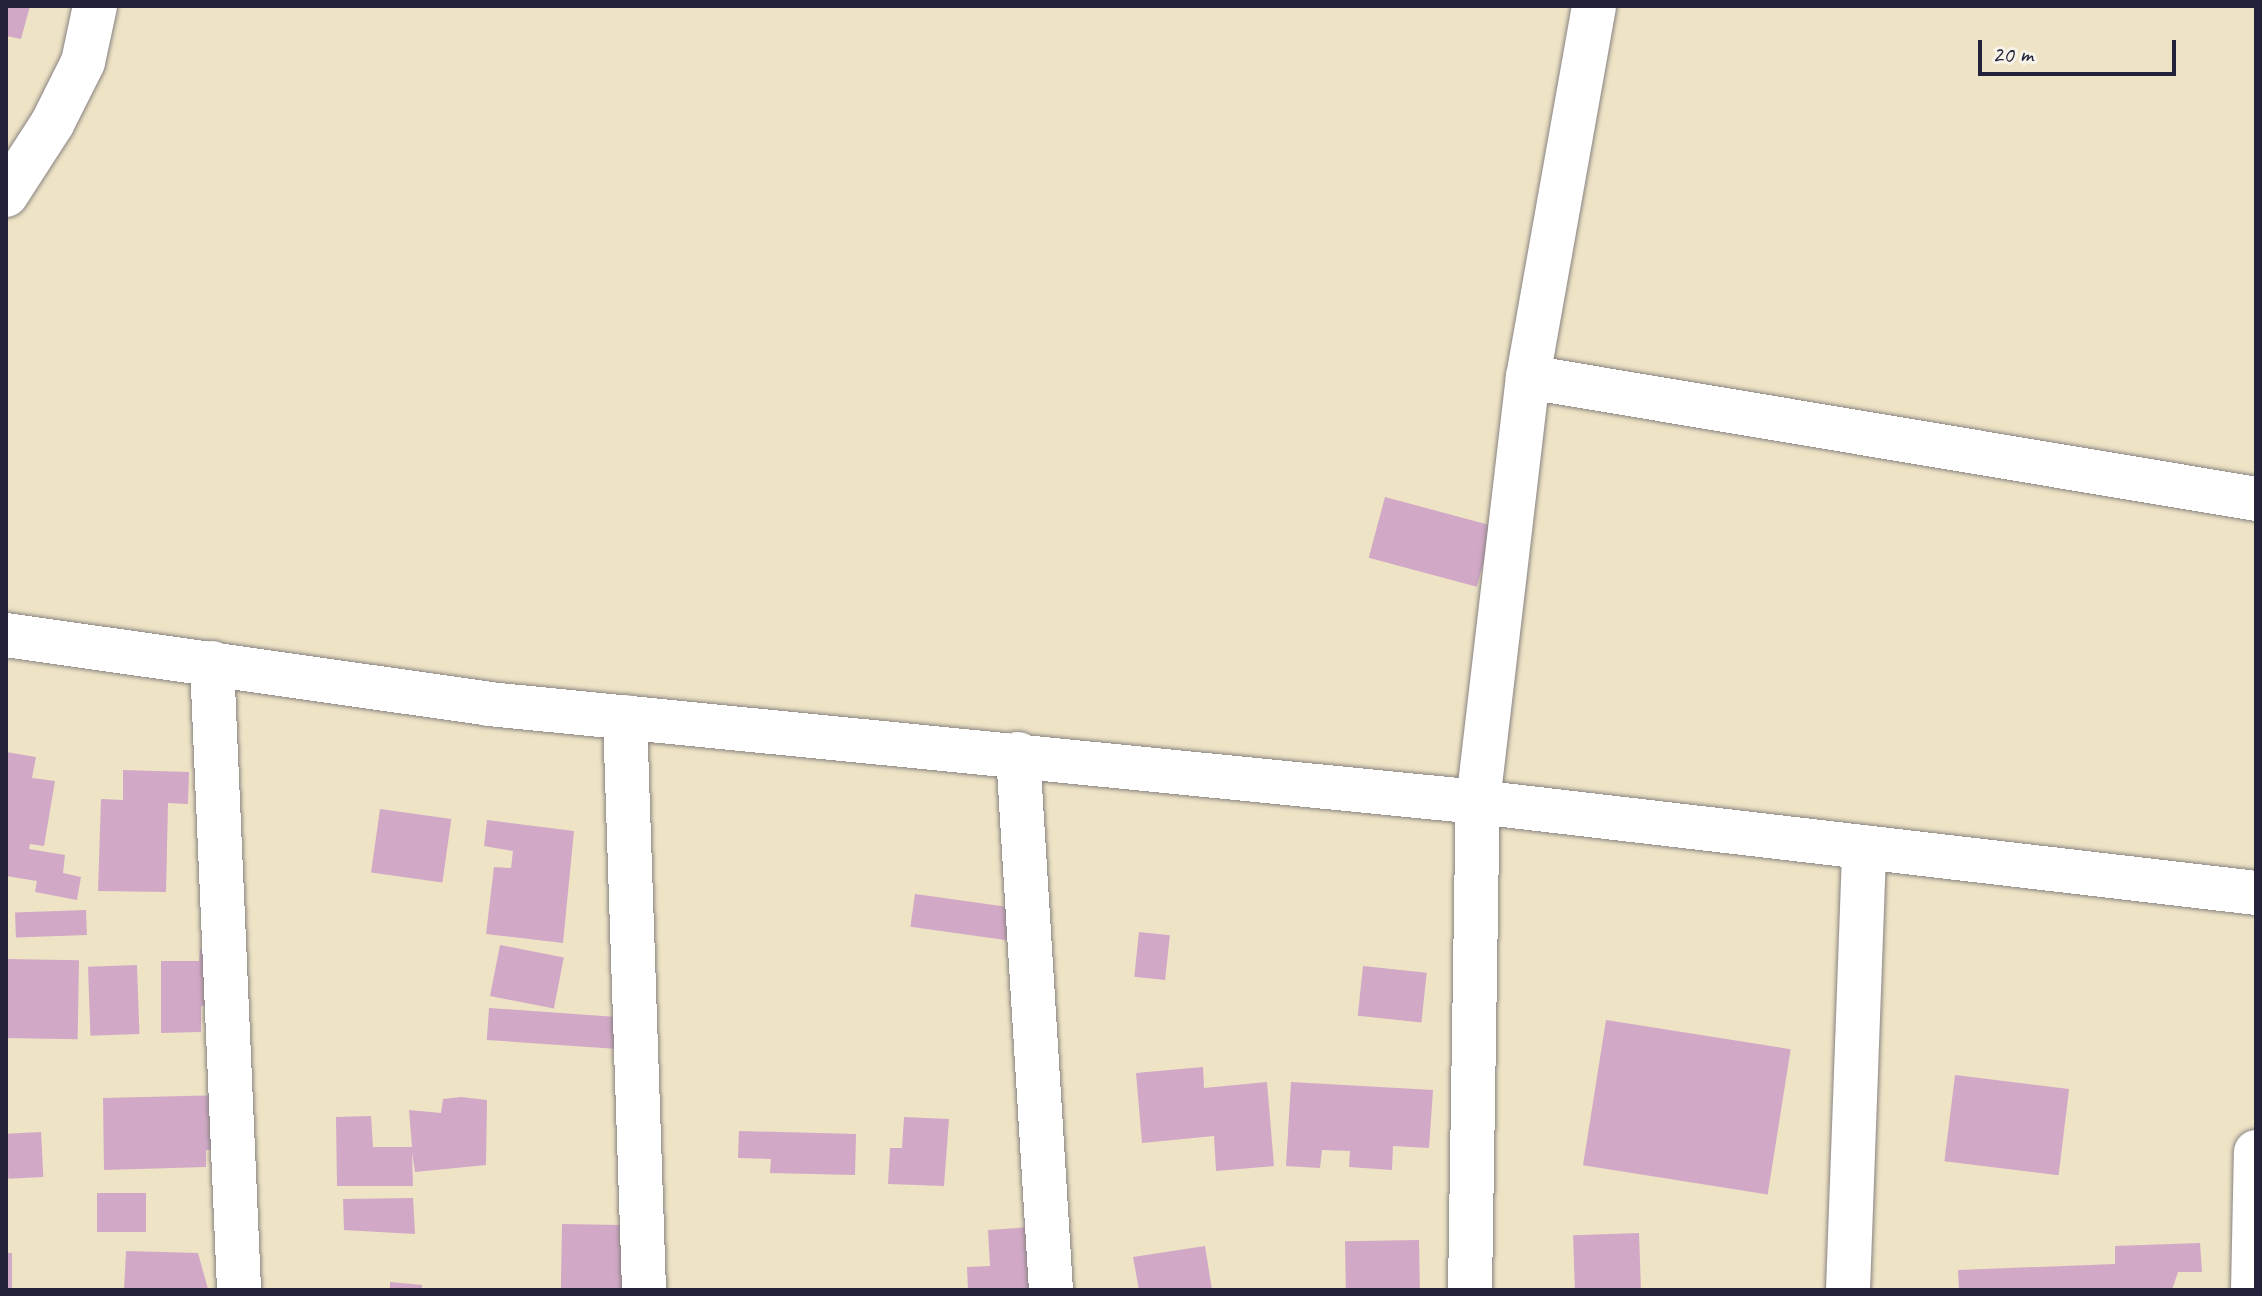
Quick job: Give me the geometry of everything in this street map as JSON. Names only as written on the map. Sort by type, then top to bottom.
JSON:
[{"type":"street","points":[[6,195],[19,152],[83,62],[95,6]]},
{"type":"street","points":[[1470,1290],[1478,802],[1528,377],[1594,6]]},
{"type":"street","points":[[1528,377],[2256,499]]},
{"type":"street","points":[[6,635],[489,704],[1018,754],[1478,802],[2256,893]]},
{"type":"street","points":[[212,663],[239,1290]]},
{"type":"street","points":[[625,717],[644,1290]]},
{"type":"street","points":[[1018,754],[1051,1290]]},
{"type":"street","points":[[1848,1290],[1864,847]]},
{"type":"street","points":[[2253,1290],[2256,1152]]},
{"type":"building","points":[[6,6],[30,6],[21,39],[6,36]]},
{"type":"building","points":[[1385,497],[1493,526],[1477,587],[1369,558]]},
{"type":"building","points":[[6,752],[36,757],[32,778],[55,781],[44,846],[30,844],[29,849],[65,855],[63,873],[81,877],[77,900],[35,892],[37,881],[6,876]]},
{"type":"building","points":[[123,770],[189,772],[188,804],[168,803],[166,892],[98,891],[101,799],[123,800]]},
{"type":"building","points":[[380,809],[451,819],[442,882],[371,872]]},
{"type":"building","points":[[487,820],[574,831],[563,943],[486,934],[494,867],[511,868],[513,851],[484,846]]},
{"type":"building","points":[[915,894],[1017,908],[1012,941],[910,927]]},
{"type":"building","points":[[86,910],[87,935],[16,937],[15,912]]},
{"type":"building","points":[[1139,932],[1170,935],[1165,980],[1134,977]]},
{"type":"building","points":[[500,945],[564,957],[554,1008],[490,996]]},
{"type":"building","points":[[200,949],[221,949],[220,1006],[201,1006],[201,1032],[161,1033],[161,961],[199,961]]},
{"type":"building","points":[[6,959],[79,960],[78,1039],[6,1038]]},
{"type":"building","points":[[137,965],[139,1034],[90,1036],[88,967]]},
{"type":"building","points":[[1363,966],[1427,973],[1421,1022],[1358,1016]]},
{"type":"building","points":[[489,1008],[624,1017],[621,1049],[487,1040]]},
{"type":"building","points":[[1606,1020],[1791,1049],[1768,1194],[1583,1165]]},
{"type":"building","points":[[1203,1067],[1204,1088],[1267,1082],[1274,1166],[1216,1171],[1214,1136],[1142,1143],[1136,1073]]},
{"type":"building","points":[[1955,1075],[2069,1089],[2059,1175],[1944,1161]]},
{"type":"building","points":[[1291,1082],[1433,1090],[1429,1148],[1393,1146],[1392,1170],[1349,1167],[1350,1151],[1322,1150],[1320,1168],[1286,1166]]},
{"type":"building","points":[[226,1095],[228,1149],[206,1150],[206,1167],[104,1170],[103,1098]]},
{"type":"building","points":[[461,1097],[487,1100],[486,1165],[415,1172],[412,1152],[413,1186],[337,1186],[336,1117],[371,1116],[373,1147],[412,1147],[409,1110],[441,1113],[443,1099]]},
{"type":"building","points":[[904,1117],[949,1119],[944,1186],[888,1184],[890,1148],[902,1148]]},
{"type":"building","points":[[739,1131],[856,1134],[855,1175],[770,1173],[771,1159],[738,1158]]},
{"type":"building","points":[[41,1132],[43,1177],[8,1179],[6,1134]]},
{"type":"building","points":[[97,1193],[146,1193],[146,1232],[97,1232]]},
{"type":"building","points":[[413,1198],[415,1234],[344,1230],[343,1199]]},
{"type":"building","points":[[562,1224],[635,1225],[634,1290],[561,1290]]},
{"type":"building","points":[[1046,1226],[1051,1290],[968,1290],[967,1267],[990,1266],[988,1230]]},
{"type":"building","points":[[1639,1233],[1641,1290],[1575,1290],[1573,1235]]},
{"type":"building","points":[[1419,1240],[1420,1290],[1346,1290],[1345,1241]]},
{"type":"building","points":[[2200,1243],[2202,1272],[2178,1272],[2172,1290],[1959,1290],[1958,1270],[2115,1264],[2115,1246]]},
{"type":"building","points":[[1205,1246],[1212,1290],[1139,1290],[1133,1257]]},
{"type":"building","points":[[126,1251],[198,1253],[208,1289],[124,1290]]},
{"type":"building","points":[[6,1253],[12,1253],[12,1290],[6,1290]]},
{"type":"building","points":[[390,1282],[422,1285],[422,1290],[390,1290]]}]
